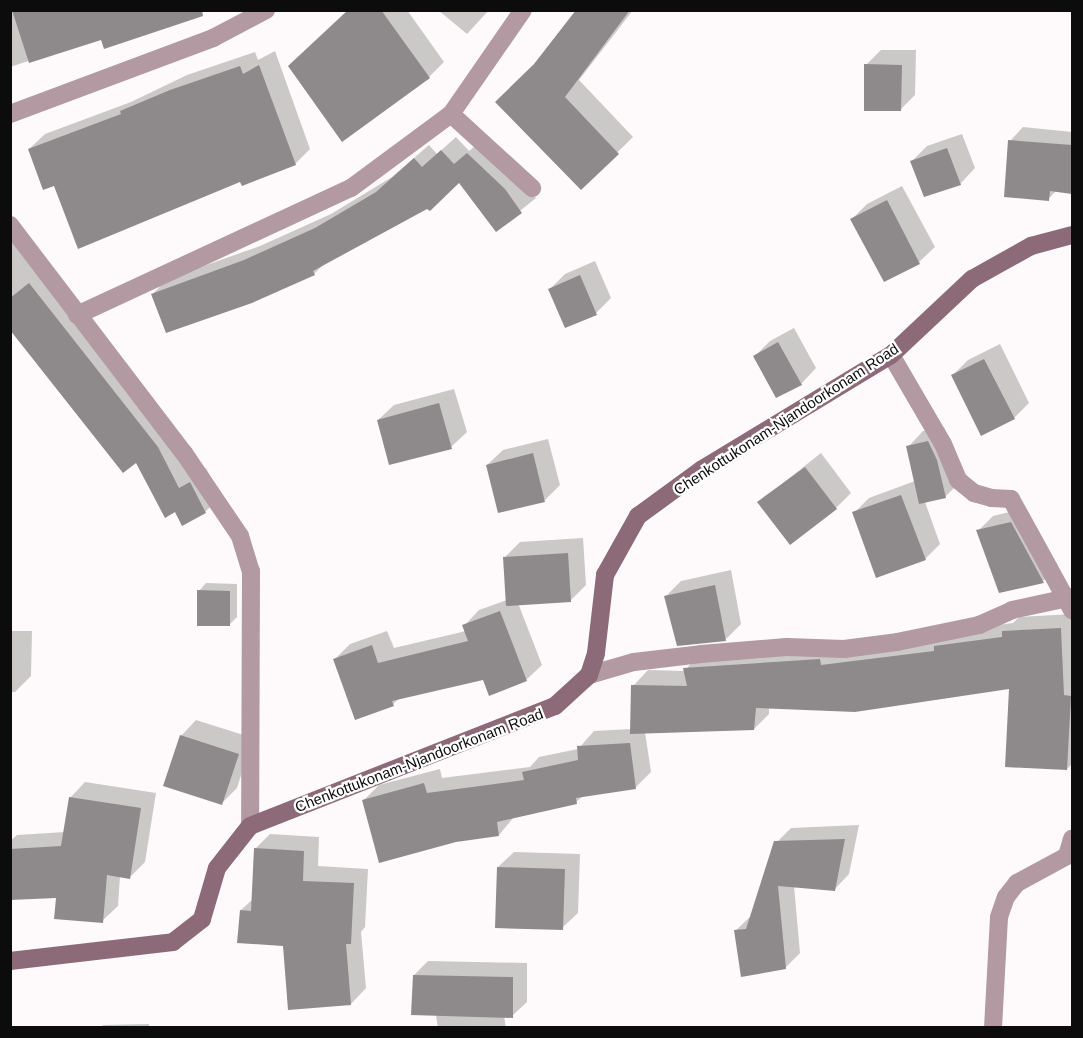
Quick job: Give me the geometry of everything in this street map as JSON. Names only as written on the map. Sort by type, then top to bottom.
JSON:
[{"type":"main road","name":"Chenkottukonam-Njandoorkonam Road","points":[[250,826],[527,720],[555,706],[589,675],[596,653],[605,575],[638,516],[701,470],[891,355],[972,279],[1031,246],[1072,235]]},
{"type":"main road","points":[[10,961],[173,942],[202,919],[217,868],[250,826]]},
{"type":"street","points":[[10,114],[213,38],[266,10]]},
{"type":"street","points":[[77,315],[351,188],[451,114],[523,10]]},
{"type":"street","points":[[451,114],[532,188]]},
{"type":"street","points":[[10,225],[184,453],[240,536],[251,571],[250,826]]},
{"type":"street","points":[[589,675],[634,662],[701,654],[787,647],[844,649],[897,642],[979,625],[1012,610],[1071,601],[1011,498],[991,498],[958,480],[943,444],[891,355]]},
{"type":"street","points":[[993,1028],[999,917],[1006,897],[1017,883],[1067,856],[1072,839]]},
{"type":"building","points":[[12,10],[202,10],[203,16],[104,49],[101,40],[29,63]]},
{"type":"building","points":[[348,10],[381,10],[430,78],[342,142],[288,66]]},
{"type":"building","points":[[576,10],[630,10],[565,97],[619,154],[581,190],[495,102],[534,64]]},
{"type":"building","points":[[864,64],[902,65],[901,111],[864,111]]},
{"type":"building","points":[[259,65],[296,165],[242,186],[240,182],[78,249],[54,186],[43,190],[28,149],[121,114],[120,111],[170,90],[240,66],[243,74]]},
{"type":"building","points":[[1008,140],[1072,145],[1072,194],[1050,191],[1049,201],[1004,197]]},
{"type":"building","points":[[947,148],[961,185],[924,197],[910,161]]},
{"type":"building","points":[[441,150],[454,164],[467,153],[505,189],[522,213],[496,232],[459,183],[430,211],[427,209],[313,271],[315,275],[252,303],[166,333],[151,294],[244,260],[315,228],[376,192],[414,158],[422,167]]},
{"type":"building","points":[[887,200],[920,264],[884,282],[850,219]]},
{"type":"building","points":[[580,275],[597,315],[565,328],[548,289]]},
{"type":"building","points":[[29,283],[158,447],[179,488],[190,482],[206,513],[182,526],[175,512],[165,518],[136,463],[123,473],[10,330],[10,298]]},
{"type":"building","points":[[778,342],[802,385],[776,398],[753,356]]},
{"type":"building","points":[[984,359],[1015,419],[981,436],[951,375]]},
{"type":"building","points":[[439,403],[452,449],[389,465],[377,420]]},
{"type":"building","points":[[928,441],[937,460],[946,498],[919,504],[906,446]]},
{"type":"building","points":[[533,453],[545,502],[498,513],[486,465]]},
{"type":"building","points":[[805,467],[837,509],[790,545],[757,502]]},
{"type":"building","points":[[901,495],[926,560],[876,578],[852,512]]},
{"type":"building","points":[[1011,522],[1044,583],[999,593],[976,530]]},
{"type":"building","points":[[568,553],[571,602],[506,606],[503,557]]},
{"type":"building","points":[[715,585],[726,641],[677,646],[664,596]]},
{"type":"building","points":[[197,590],[230,591],[230,626],[197,626]]},
{"type":"building","points":[[500,611],[527,681],[489,696],[483,680],[392,701],[394,706],[355,720],[333,659],[372,645],[378,663],[468,641],[462,625]]},
{"type":"building","points":[[1061,628],[1064,695],[1071,696],[1067,770],[1005,767],[1009,689],[855,712],[756,708],[754,730],[630,734],[631,685],[687,686],[683,668],[820,659],[821,665],[934,651],[934,646],[1002,637],[1002,631]]},
{"type":"building","points":[[180,735],[239,754],[222,805],[163,786]]},
{"type":"building","points":[[630,743],[636,789],[576,798],[577,804],[497,822],[499,836],[456,842],[379,863],[362,800],[424,783],[427,793],[524,780],[522,772],[578,760],[577,746]]},
{"type":"building","points":[[69,797],[141,808],[130,879],[107,875],[103,923],[54,919],[56,898],[10,900],[10,849],[61,846]]},
{"type":"building","points":[[845,839],[835,891],[778,886],[786,969],[741,977],[734,930],[746,929],[774,841]]},
{"type":"building","points":[[254,848],[304,851],[303,881],[354,883],[351,944],[346,944],[351,1005],[288,1010],[283,946],[237,943],[240,910],[251,911]]},
{"type":"building","points":[[497,867],[565,869],[563,930],[495,928]]},
{"type":"building","points":[[413,975],[513,977],[513,1018],[411,1015]]}]
